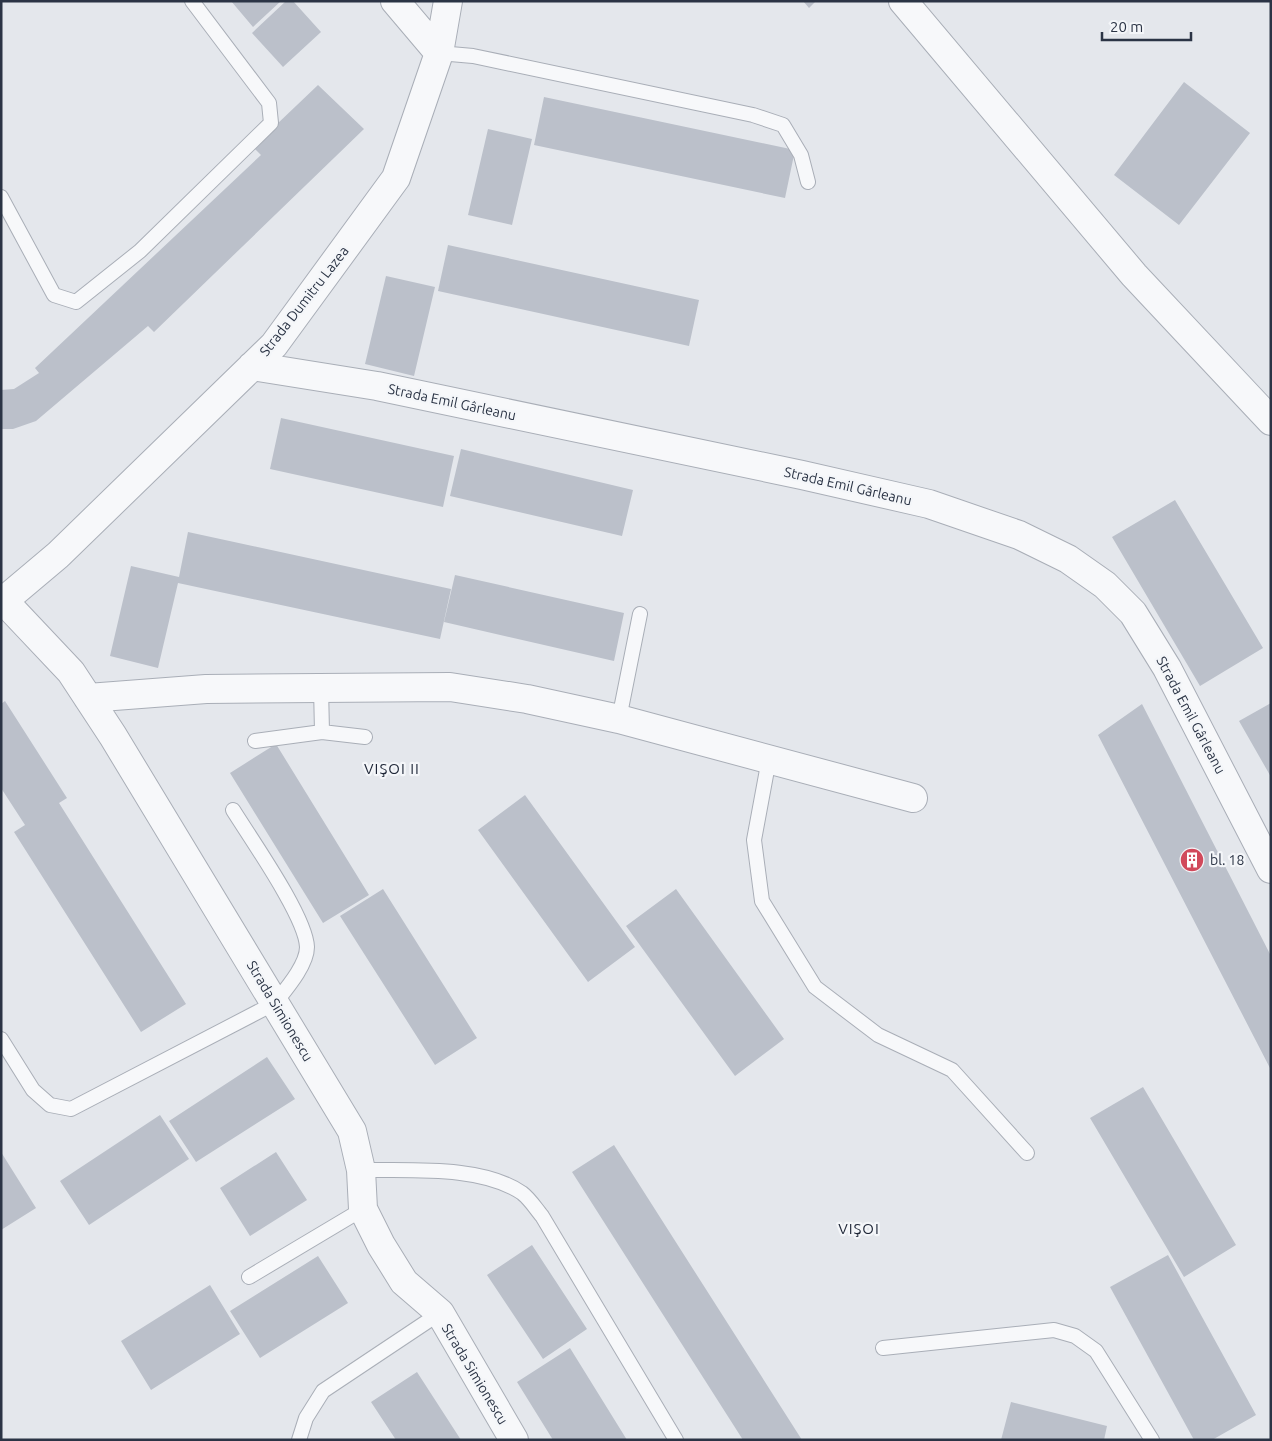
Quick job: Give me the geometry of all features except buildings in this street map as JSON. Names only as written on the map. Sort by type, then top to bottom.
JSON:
[{"type":"street","points":[[395,1],[439,53]]},
{"type":"street","name":"Strada Dumitru Lazea","points":[[3,602],[58,555],[274,345],[396,178],[439,53],[448,1]]},
{"type":"street","points":[[903,1],[1134,275],[1271,421]]},
{"type":"street","name":"Strada Emil Gârleanu","points":[[252,366],[377,386],[802,475],[929,504],[1027,539],[1068,559],[1105,585],[1133,613],[1167,668],[1271,869]]},
{"type":"street","name":"Strada Simionescu","points":[[3,602],[71,672],[275,1003],[352,1130],[361,1170],[363,1209],[381,1245],[404,1282],[440,1314],[514,1440]]},
{"type":"street","points":[[88,698],[206,689],[450,687],[528,699],[618,719],[913,798]]},
{"type":"lane","points":[[1,198],[54,295],[76,302],[140,251],[270,123],[269,103],[192,1]]},
{"type":"lane","points":[[439,53],[473,56],[753,114],[776,122],[783,125],[793,138],[801,155],[808,182]]},
{"type":"lane","points":[[618,719],[640,614]]},
{"type":"lane","points":[[321,687],[322,732]]},
{"type":"lane","points":[[255,741],[322,732],[365,737]]},
{"type":"lane","points":[[769,759],[754,840],[762,901],[815,987],[878,1035],[952,1070],[1027,1153]]},
{"type":"lane","points":[[1,1039],[33,1090],[50,1105],[71,1109],[275,1003],[297,975],[307,948],[301,922],[233,810]]},
{"type":"lane","points":[[361,1170],[430,1171],[476,1176],[510,1186],[524,1194],[542,1216],[676,1440]]},
{"type":"lane","points":[[250,1277],[363,1209]]},
{"type":"lane","points":[[299,1440],[306,1418],[322,1391],[440,1314]]},
{"type":"lane","points":[[883,1348],[1054,1330],[1075,1336],[1096,1351],[1152,1440]]},
{"type":"place","name":"bl. 18","points":[[1192,860]]},
{"type":"district","name":"VIŞOI II","points":[[392,769]]},
{"type":"district","name":"VIŞOI","points":[[859,1229]]}]
